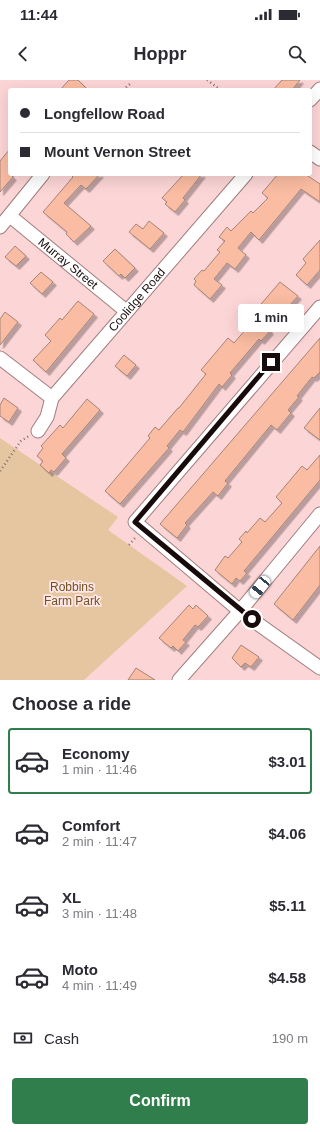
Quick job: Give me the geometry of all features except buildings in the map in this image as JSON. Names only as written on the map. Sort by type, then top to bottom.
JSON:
[{"type":"street","points":[[312,98],[320,89]]},
{"type":"street","points":[[0,228],[41,176]]},
{"type":"street","name":"Coolidge Road","points":[[38,431],[47,417],[52,398],[244,176]]},
{"type":"street","name":"Murray Street","points":[[10,216],[126,311]]},
{"type":"street","points":[[320,307],[135,522],[240,611],[320,668]]},
{"type":"street","points":[[0,358],[52,398]]},
{"type":"street","points":[[179,680],[240,611],[320,514]]},
{"type":"path","points":[[207,80],[217,88]]},
{"type":"path","points":[[125,88],[131,82]]},
{"type":"path","points":[[0,471],[21,441],[38,431]]},
{"type":"green space","name":"Robbins Farm Park","points":[[0,438],[118,517],[108,530],[187,586],[84,680],[0,680]]},
{"type":"route","points":[[252,619],[240,611],[135,522],[271,362]]}]
